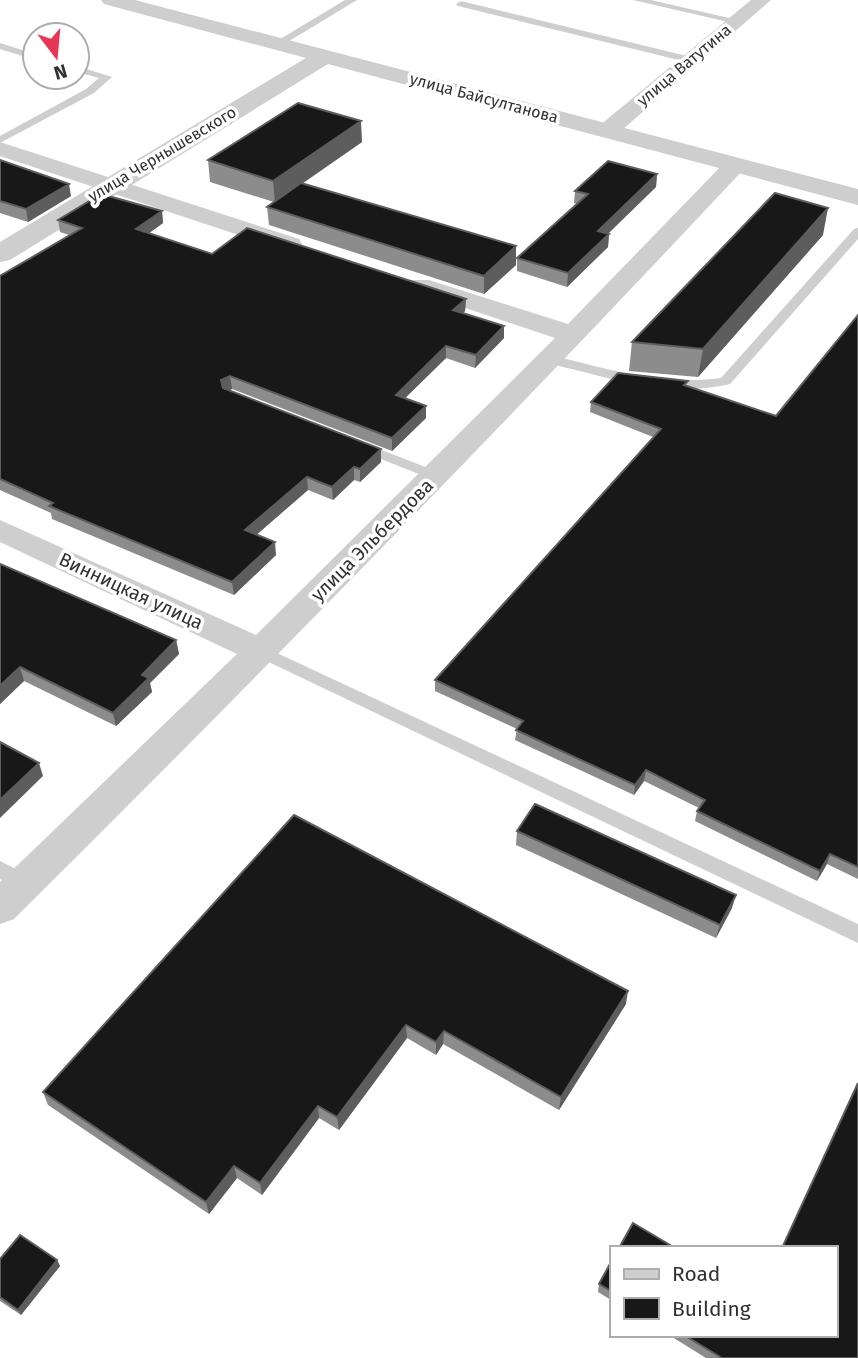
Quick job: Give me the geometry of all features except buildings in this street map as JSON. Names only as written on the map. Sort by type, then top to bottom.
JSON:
[{"type":"street","name":"улица Байсултанова","points":[[111,0],[858,197]]},
{"type":"street","name":"улица Ватутина","points":[[607,131],[762,0]]},
{"type":"street","name":"улица Чернышевского","points":[[0,254],[325,56]]},
{"type":"street","points":[[0,149],[309,250]]},
{"type":"street","name":"улица Эльбердова","points":[[0,906],[12,876],[262,652],[551,359],[736,165]]},
{"type":"street","points":[[402,280],[574,335]]},
{"type":"street","name":"Винницкая улица","points":[[0,530],[262,652]]},
{"type":"lane","points":[[277,44],[352,0]]},
{"type":"lane","points":[[638,0],[737,21]]},
{"type":"lane","points":[[461,4],[691,60]]},
{"type":"lane","points":[[0,46],[21,53]]},
{"type":"lane","points":[[91,73],[107,77],[91,90]]},
{"type":"lane","points":[[0,140],[90,91]]},
{"type":"lane","points":[[551,359],[674,386],[702,386],[725,382],[858,232]]},
{"type":"lane","points":[[346,441],[436,476]]},
{"type":"lane","points":[[262,652],[858,934]]}]
